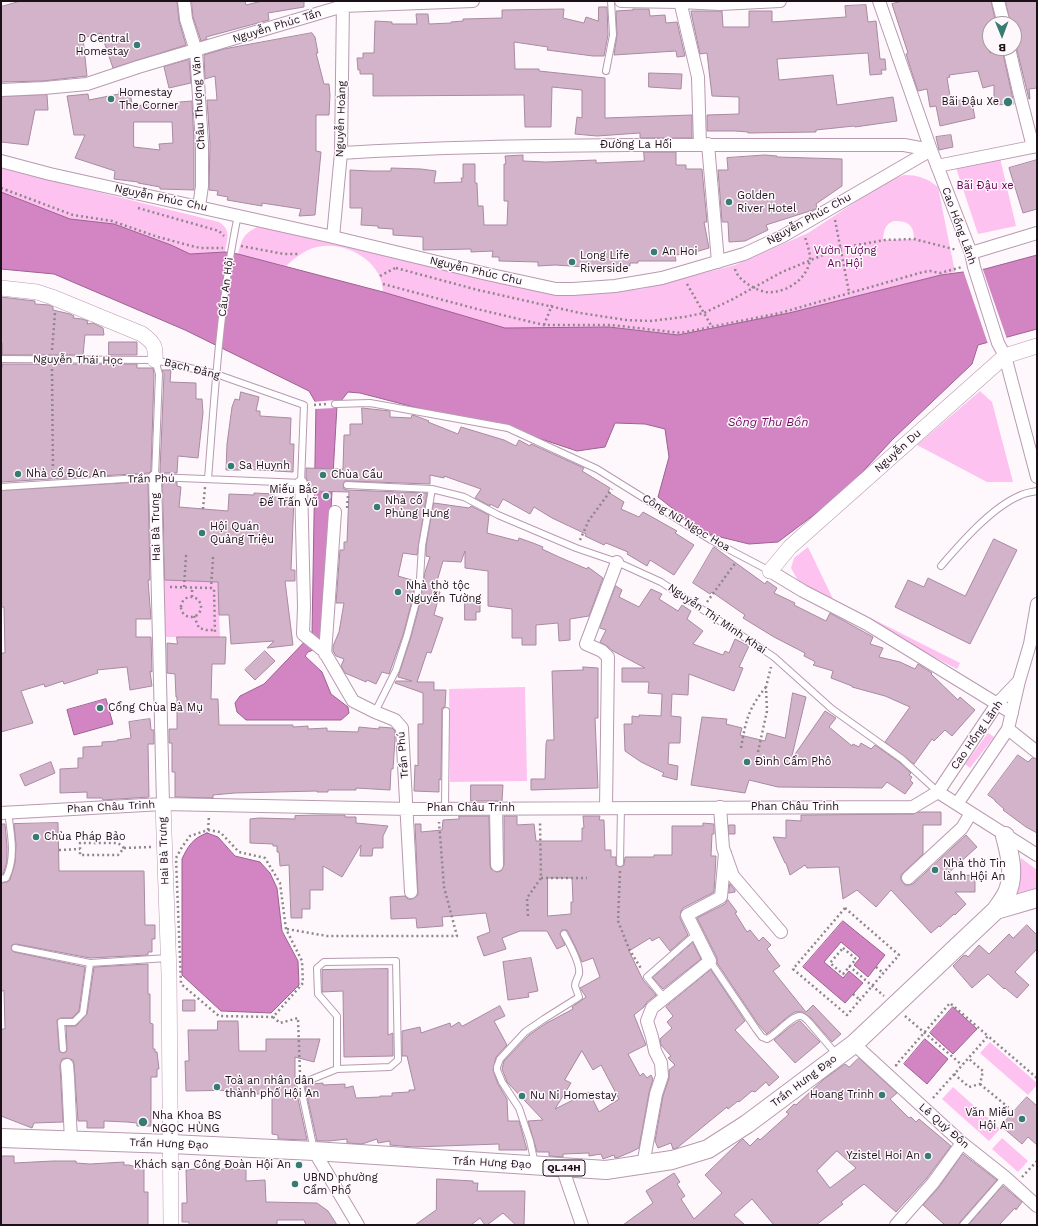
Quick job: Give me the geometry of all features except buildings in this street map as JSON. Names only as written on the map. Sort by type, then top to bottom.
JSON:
[{"type":"main road","points":[[996,910],[1007,892],[1012,875],[1011,857],[1005,836]]},
{"type":"main road","name":"Trần Hưng Đạo","points":[[1,1138],[314,1151],[606,1170],[672,1160],[708,1149],[747,1124],[900,1010],[996,910],[1037,898]]},
{"type":"street","name":"Châu Thượng Văn","points":[[184,1],[186,19],[196,51],[202,144],[202,186],[199,207]]},
{"type":"street","name":"Nguyễn Phúc Tần","points":[[1,90],[87,84],[343,4],[473,1]]},
{"type":"street","points":[[621,1],[680,1],[720,4],[780,1]]},
{"type":"street","points":[[680,1],[698,77],[704,144],[718,262]]},
{"type":"street","name":"Cao Hồng Lãnh","points":[[879,1],[931,150],[972,261],[998,343],[1005,356],[1037,477]]},
{"type":"street","points":[[998,1],[1002,16]]},
{"type":"street","name":"Nguyễn Hoàng","points":[[333,237],[341,153],[343,4]]},
{"type":"street","points":[[937,166],[1035,146],[1022,106],[1011,56]]},
{"type":"street","name":"Đường La Hối","points":[[341,153],[412,148],[488,146],[704,144],[904,145],[931,150]]},
{"type":"street","name":"Nguyễn Phúc Chu","points":[[1,161],[50,174],[238,215],[487,274],[556,289],[573,289],[615,286],[662,278],[744,254],[783,236],[931,150]]},
{"type":"street","points":[[972,261],[1037,233]]},
{"type":"street","name":"Bạch Đằng","points":[[1,288],[37,292],[142,334],[151,341],[156,349],[155,360]]},
{"type":"street","name":"Nguyễn Du","points":[[770,571],[790,547],[1005,356],[1037,346]]},
{"type":"street","name":"Hai Bà Trưng","points":[[155,477],[162,804],[168,958],[171,1225]]},
{"type":"street","name":"Trần Phú","points":[[303,483],[303,634],[324,653],[354,701],[395,720],[402,728],[411,892]]},
{"type":"street","points":[[324,653],[335,512]]},
{"type":"street","points":[[606,808],[608,657],[602,651],[586,644],[617,562]]},
{"type":"street","name":"Công Nữ Ngọc Hoa","points":[[770,571],[803,591],[867,624],[1012,713]]},
{"type":"street","name":"Cao Hồng Lãnh","points":[[957,804],[1008,729],[1030,644],[1037,604]]},
{"type":"street","name":"Cao Hồng Lãnh","points":[[938,792],[997,704],[1019,682]]},
{"type":"street","points":[[1008,729],[1037,752]]},
{"type":"street","name":"Phan Châu Trinh","points":[[5,812],[162,804],[406,808],[914,807],[938,792]]},
{"type":"street","name":"Nguyễn Thị Minh Khai","points":[[938,792],[1037,855]]},
{"type":"street","points":[[720,807],[723,848],[733,876],[780,932]]},
{"type":"street","points":[[496,808],[497,865]]},
{"type":"street","points":[[908,878],[962,828],[971,813]]},
{"type":"street","points":[[643,1164],[656,1094],[662,1076],[661,1063],[655,1051],[647,1021],[652,1008],[710,961],[687,916],[721,897],[725,853]]},
{"type":"street","name":"Lê Quý Đôn","points":[[854,1044],[962,1143],[1010,1175],[1037,1206]]},
{"type":"street","points":[[67,1064],[71,1141]]},
{"type":"street","points":[[896,1225],[933,1183],[962,1143]]},
{"type":"street","points":[[314,1151],[358,1225]]},
{"type":"street","points":[[562,1167],[582,1225]]},
{"type":"lane","points":[[606,71],[613,35],[611,1]]},
{"type":"lane","name":"Cầu An Hội","points":[[216,374],[231,248],[238,215]]},
{"type":"lane","name":"Nguyễn Thái Học","points":[[1,359],[112,361],[155,360]]},
{"type":"lane","points":[[155,360],[159,374],[155,477]]},
{"type":"lane","name":"Bạch Đằng","points":[[155,360],[216,374],[304,406]]},
{"type":"lane","points":[[207,479],[216,374]]},
{"type":"lane","name":"Công Nữ Ngọc Hoa","points":[[335,404],[370,403],[508,428],[598,469],[711,540],[770,571]]},
{"type":"lane","points":[[303,483],[304,406]]},
{"type":"lane","name":"Trần Phú","points":[[1,488],[155,477],[303,483]]},
{"type":"lane","name":"Nguyễn Thị Minh Khai","points":[[348,485],[432,489],[464,497],[498,515],[576,548],[617,562],[661,582],[774,657],[832,709],[902,759],[938,792]]},
{"type":"lane","points":[[375,712],[396,670],[416,602],[420,578],[422,546],[432,489]]},
{"type":"lane","points":[[941,566],[968,536],[1001,507],[1019,496],[1037,491]]},
{"type":"lane","points":[[441,808],[446,711]]},
{"type":"lane","points":[[620,863],[621,808]]},
{"type":"lane","points":[[1,879],[6,878],[11,869],[12,858],[5,812]]},
{"type":"lane","points":[[535,1166],[530,1141],[520,1108],[502,1082],[497,1067],[500,1059],[525,1032],[579,997],[574,986],[580,970],[574,953],[564,934]]},
{"type":"lane","points":[[665,999],[647,977],[696,934]]},
{"type":"lane","points":[[15,948],[90,963],[168,958]]},
{"type":"lane","points":[[314,1151],[300,1084],[337,1069],[390,1067],[398,1060],[396,961],[324,962],[317,968],[318,994],[337,1016],[337,1069]]},
{"type":"lane","points":[[710,961],[762,1037],[767,1039],[772,1037],[794,1018],[799,1016],[803,1017],[838,1056]]},
{"type":"lane","points":[[63,1048],[61,1022],[74,1022],[83,1013],[90,963]]},
{"type":"lane","points":[[963,1225],[1010,1175]]},
{"type":"path","points":[[1,188],[73,215],[112,221],[158,237],[200,248],[231,248],[284,254],[300,254]]},
{"type":"path","points":[[832,207],[849,292]]},
{"type":"path","points":[[732,258],[736,272],[743,280],[754,288],[765,292],[786,289],[797,283],[803,276],[807,270],[810,259],[802,225]]},
{"type":"path","points":[[382,284],[544,325],[610,325],[681,333],[780,313],[930,270],[940,273],[972,261]]},
{"type":"path","points":[[680,272],[712,327]]},
{"type":"path","points":[[544,325],[556,289]]},
{"type":"path","points":[[52,297],[56,310],[52,359],[53,484]]},
{"type":"path","points":[[304,406],[335,404]]},
{"type":"path","points":[[203,509],[207,479]]},
{"type":"path","points":[[576,548],[589,520],[605,500],[617,481]]},
{"type":"path","points":[[335,512],[347,512],[348,485]]},
{"type":"path","points":[[703,609],[741,555]]},
{"type":"path","points":[[184,587],[186,556],[188,556]]},
{"type":"path","points":[[194,616],[200,628],[215,632],[214,589],[211,588],[212,558]]},
{"type":"path","points":[[166,587],[211,588]]},
{"type":"path","points":[[192,588],[192,597]]},
{"type":"path","points":[[192,597],[201,605],[200,611],[194,616],[183,613],[181,607],[183,601],[192,597]]},
{"type":"path","points":[[758,752],[768,711],[766,687],[774,657]]},
{"type":"path","points":[[741,748],[751,707],[766,687]]},
{"type":"path","points":[[286,929],[327,936],[457,936],[444,887],[441,808]]},
{"type":"path","points":[[528,916],[527,898],[541,878],[540,808]]},
{"type":"path","points":[[273,1017],[303,983],[302,961],[286,929],[280,883],[265,858],[239,852],[220,832],[208,830],[190,836],[176,858],[181,984],[219,1016],[273,1017],[280,1023],[298,1018],[300,1084]]},
{"type":"path","points":[[124,848],[118,843],[80,843],[80,855],[118,854],[124,848],[164,846]]},
{"type":"path","points":[[59,850],[80,849]]},
{"type":"path","points":[[620,863],[618,921],[629,949],[645,974]]},
{"type":"path","points":[[541,878],[587,878]]},
{"type":"path","points":[[845,908],[899,955],[872,986],[847,1015],[793,969],[845,908]]},
{"type":"path","points":[[842,948],[856,959],[850,966],[843,974],[830,963],[842,948]]},
{"type":"path","points":[[850,966],[962,1065]]},
{"type":"path","points":[[876,966],[883,973]]},
{"type":"path","points":[[853,994],[860,1000]]},
{"type":"path","points":[[901,1070],[896,1065],[926,1034],[950,1003],[1037,1078]]},
{"type":"path","points":[[933,1098],[988,1036]]},
{"type":"path","points":[[968,1058],[982,1071],[980,1084]]},
{"type":"path","points":[[954,1074],[969,1087],[980,1084]]},
{"type":"path","points":[[980,1084],[1014,1112]]},
{"type":"path","points":[[928,1093],[939,1103]]},
{"type":"path","points":[[1010,1175],[1022,1178],[1037,1161]]},
{"type":"green space","name":"Bãi Đậu xe","points":[[1000,158],[1016,226],[978,234],[955,165]]},
{"type":"green space","points":[[1,168],[219,222],[226,228],[228,235],[225,252],[190,254],[171,245],[114,224],[70,219],[1,192]]},
{"type":"green space","name":"Vườn Tượng An Hội","points":[[904,175],[909,175],[926,179],[938,187],[955,272],[789,313],[678,335],[609,327],[505,328],[383,292],[377,271],[370,262],[350,250],[339,247],[328,246],[312,248],[286,266],[238,254],[244,238],[249,232],[257,227],[291,233],[532,289],[573,294],[641,289],[735,265],[808,233],[886,182]],"holes":[[[894,221],[903,222],[909,225],[913,230],[914,239],[883,239],[887,226]]]},
{"type":"green space","points":[[980,391],[992,402],[1013,482],[987,482],[917,445]]},
{"type":"green space","points":[[808,547],[833,599],[960,663],[957,669],[817,596],[801,586],[791,568],[794,558]]},
{"type":"green space","points":[[162,580],[218,582],[220,637],[163,637]]},
{"type":"green space","points":[[525,687],[527,781],[450,782],[449,689]]},
{"type":"green space","points":[[988,733],[994,737],[970,768],[965,764]]},
{"type":"green space","points":[[1021,858],[1037,870],[1037,888],[1016,895]]},
{"type":"green space","points":[[990,1042],[1037,1083],[1028,1095],[980,1053]]},
{"type":"green space","points":[[953,1087],[1000,1129],[989,1141],[942,1099]]},
{"type":"green space","points":[[1002,1138],[1028,1161],[1018,1172],[992,1149]]},
{"type":"water","name":"Sông Thu Bồn","points":[[1,192],[70,219],[114,224],[171,245],[190,254],[225,252],[238,254],[383,292],[505,328],[609,327],[678,335],[789,313],[941,275],[985,269],[1037,255],[1037,329],[978,345],[972,364],[893,439],[843,493],[778,542],[749,544],[704,533],[658,497],[669,457],[665,429],[645,424],[615,423],[605,447],[577,451],[535,437],[506,431],[360,393],[348,392],[337,406],[323,646],[308,652],[305,656],[322,672],[331,694],[348,707],[349,713],[341,720],[246,720],[237,712],[235,703],[240,696],[264,684],[312,634],[316,403],[309,391],[185,330],[54,274],[1,269]]},
{"type":"water","points":[[106,699],[113,724],[74,735],[67,710]]},
{"type":"water","points":[[207,833],[218,837],[235,856],[260,862],[270,873],[277,888],[282,931],[298,961],[299,985],[271,1013],[221,1011],[182,975],[182,859],[186,850],[192,843],[198,837]]},
{"type":"water","points":[[843,921],[885,955],[868,977],[854,965],[860,958],[841,942],[824,962],[843,978],[849,971],[863,983],[845,1003],[803,967]]},
{"type":"water","points":[[953,1007],[977,1029],[953,1054],[930,1033]]},
{"type":"water","points":[[925,1039],[948,1059],[927,1084],[904,1064]]},
{"type":"pier","points":[[982,267],[1007,339],[988,344],[963,270]]},
{"type":"pier","points":[[335,400],[335,408],[314,409],[313,402]]},
{"type":"place","name":"D Central Homestay","points":[[137,45]]},
{"type":"place","name":"Homestay The Corner","points":[[111,99]]},
{"type":"place","name":"Bãi Đậu Xe","points":[[1008,102]]},
{"type":"place","name":"Golden River Hotel","points":[[729,202]]},
{"type":"place","name":"An Hoi","points":[[654,252]]},
{"type":"place","name":"Long Life Riverside","points":[[572,262]]},
{"type":"place","name":"Sa Huynh","points":[[231,466]]},
{"type":"place","name":"Nhà cổ Đức An","points":[[18,474]]},
{"type":"place","name":"Chùa Cầu","points":[[323,475]]},
{"type":"place","name":"Miếu Bắc Đế Trấn Vũ","points":[[326,496]]},
{"type":"place","name":"Nhà cổ Phùng Hưng","points":[[377,507]]},
{"type":"place","name":"Hội Quán Quảng Triệu","points":[[202,533]]},
{"type":"place","name":"Nhà thờ tộc Nguyễn Tường","points":[[398,592]]},
{"type":"place","name":"Cổng Chùa Bà Mụ","points":[[100,708]]},
{"type":"place","name":"Đình Cẩm Phô","points":[[747,762]]},
{"type":"place","name":"Chùa Pháp Bảo","points":[[36,837]]},
{"type":"place","name":"Nhà thờ Tin lành Hội An","points":[[935,870]]},
{"type":"place","name":"Toà an nhân dân thành phố Hội An","points":[[217,1087]]},
{"type":"place","name":"Hoang Trinh","points":[[882,1095]]},
{"type":"place","name":"Nu Ni Homestay","points":[[522,1096]]},
{"type":"place","name":"Văn Miếu Hội An","points":[[1022,1119]]},
{"type":"place","name":"Nha Khoa BS NGỌC HÙNG","points":[[143,1122]]},
{"type":"place","name":"Yzistel Hoi An","points":[[928,1156]]},
{"type":"place","name":"Khách sạn Công Đoàn Hội An","points":[[299,1165]]},
{"type":"place","name":"UBND phường Cẩm Phổ","points":[[295,1184]]}]
